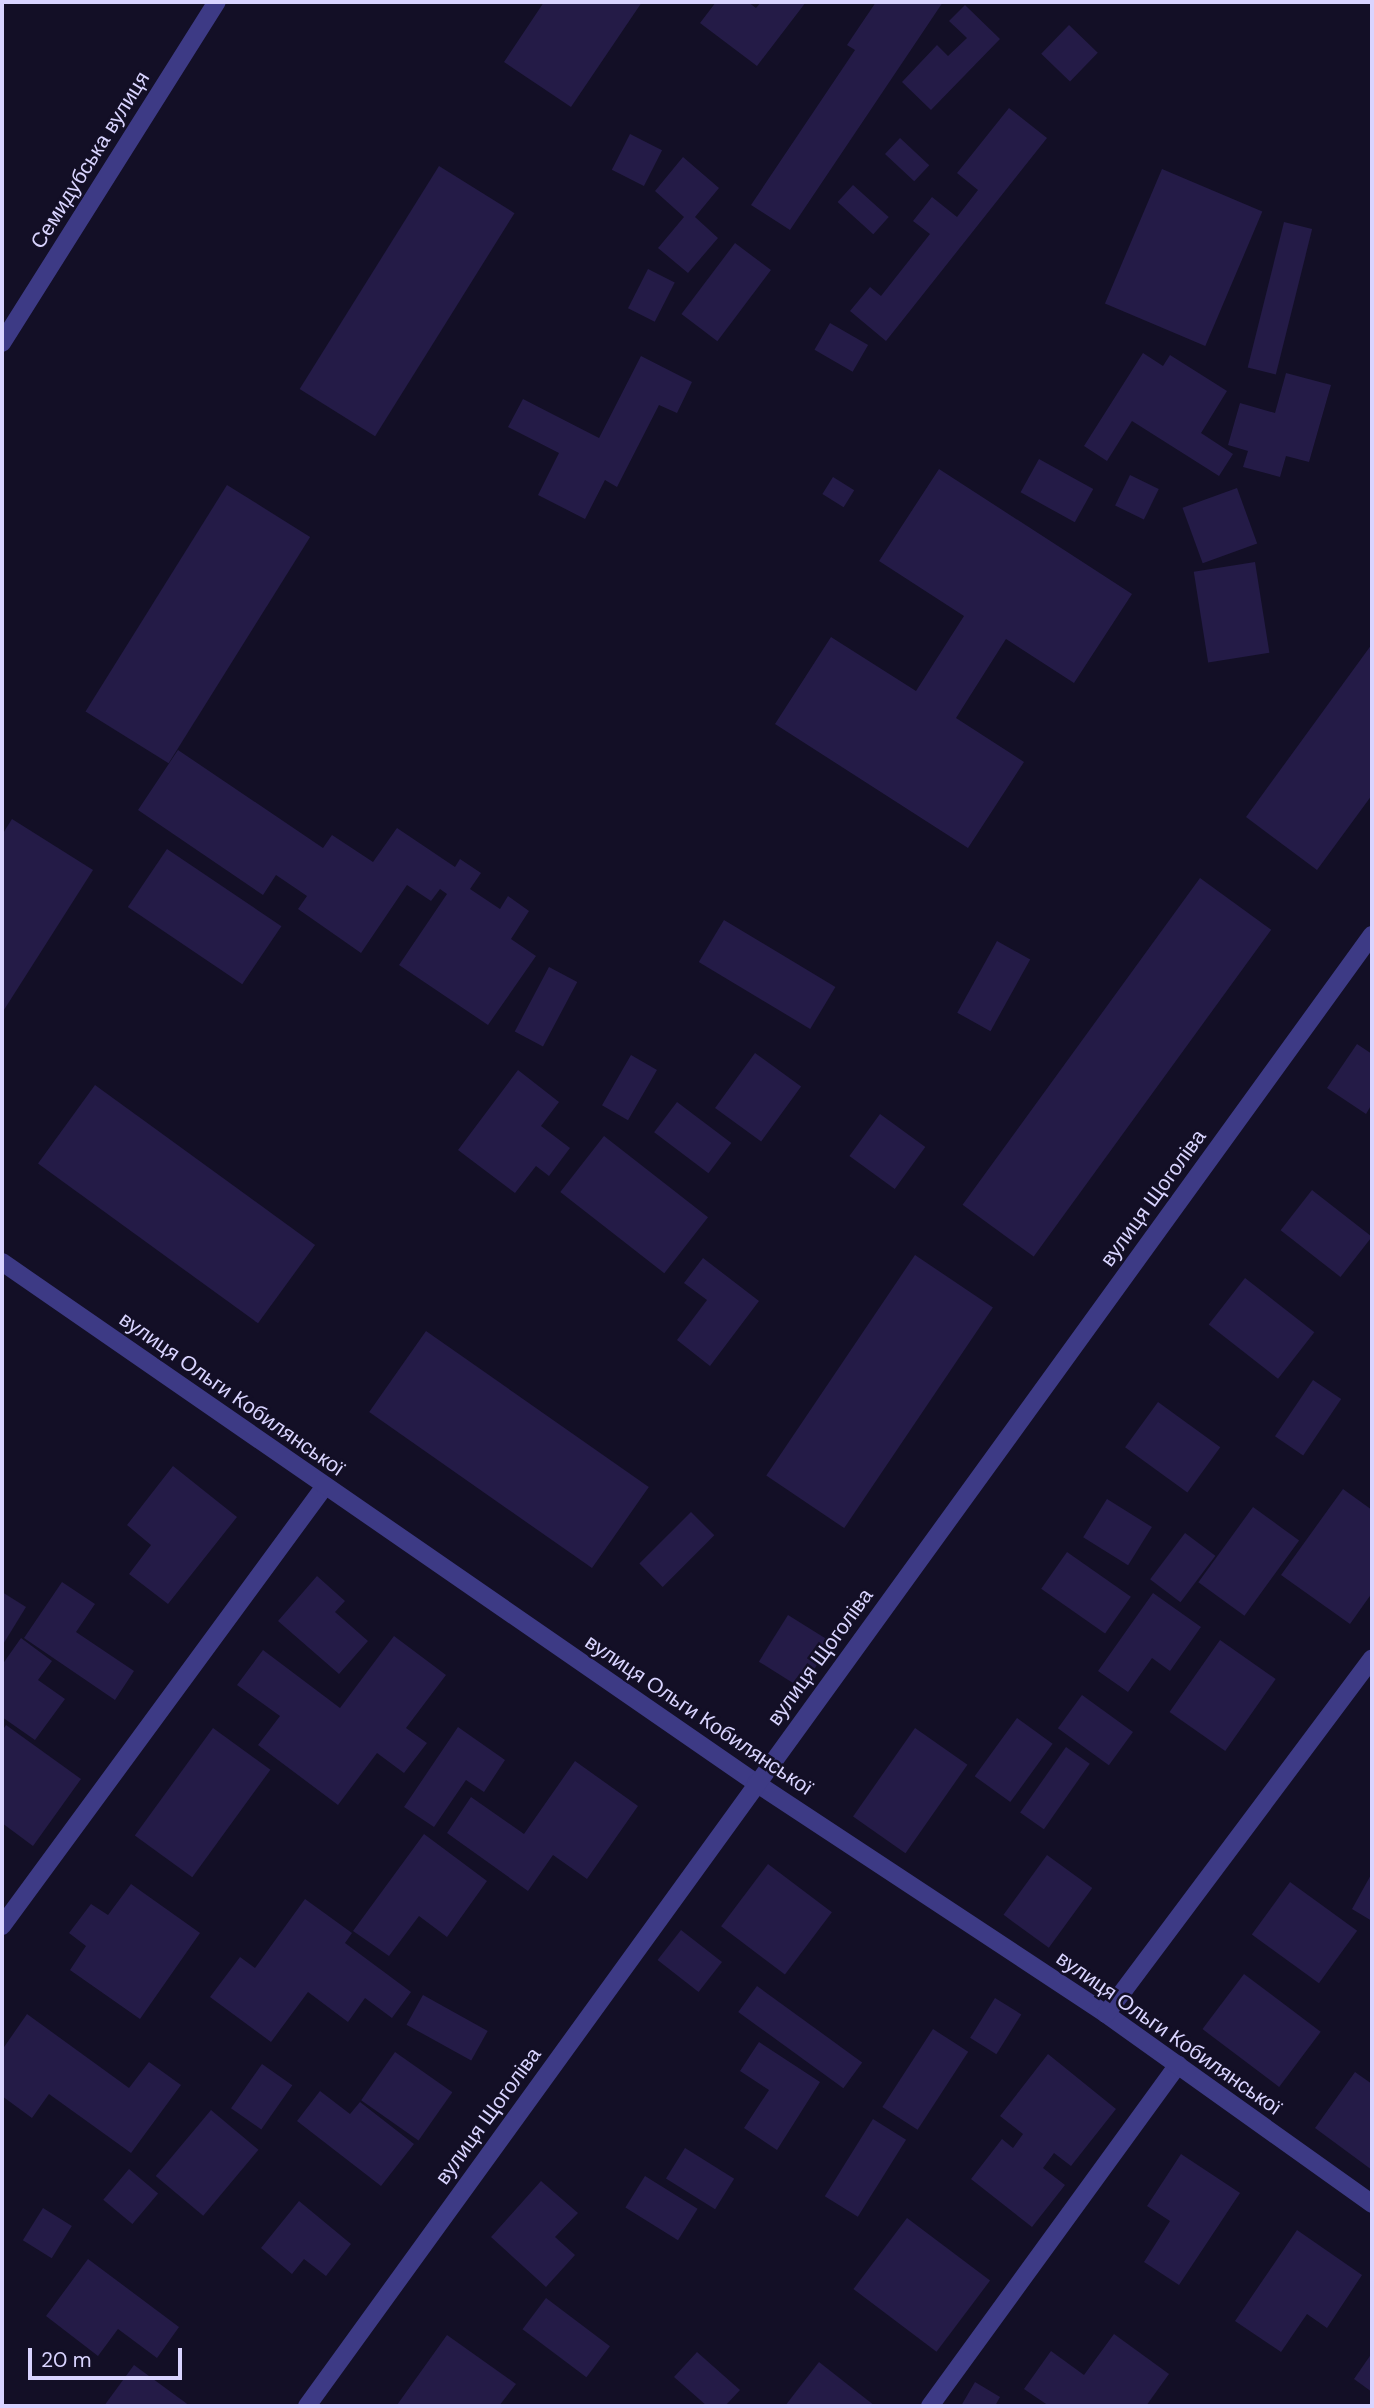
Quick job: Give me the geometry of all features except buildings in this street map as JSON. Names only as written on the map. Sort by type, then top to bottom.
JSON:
[{"type":"street","name":"Семидубська вулиця","points":[[2,343],[217,2]]},
{"type":"street","name":"вулиця Щоголіва","points":[[307,2406],[1372,935]]},
{"type":"street","name":"вулиця Ольги Кобилянської","points":[[2,1262],[756,1783],[1106,2014],[1372,2204]]},
{"type":"street","points":[[2,1926],[325,1486]]},
{"type":"street","points":[[1106,2014],[1372,1658]]},
{"type":"street","points":[[930,2406],[1178,2065]]}]
